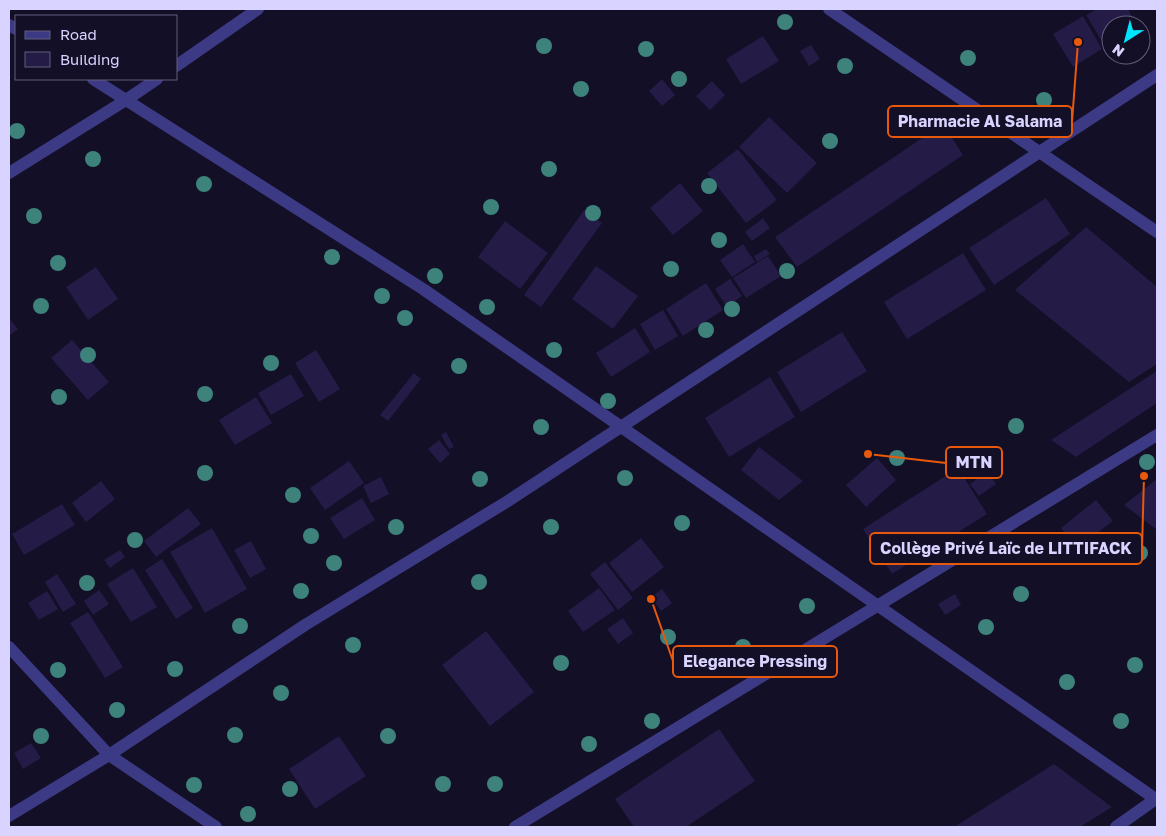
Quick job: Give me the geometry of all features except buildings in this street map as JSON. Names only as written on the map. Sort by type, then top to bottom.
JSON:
[{"type":"street","points":[[178,65],[258,9]]},
{"type":"street","points":[[829,9],[1157,232]]},
{"type":"street","points":[[9,816],[109,755],[305,625],[508,502],[1157,75]]},
{"type":"street","points":[[95,80],[423,289],[1157,799],[1116,827]]},
{"type":"street","points":[[9,173],[156,80]]},
{"type":"street","points":[[515,827],[1157,435]]},
{"type":"street","points":[[9,647],[109,755],[216,827]]},
{"type":"place","name":"Pharmacie Al Salama","points":[[1078,42]]},
{"type":"place","name":"MTN","points":[[868,454]]},
{"type":"place","name":"Collège Privé Laïc de LITTIFACK","points":[[1144,476]]},
{"type":"place","name":"Elegance Pressing","points":[[651,599]]}]
